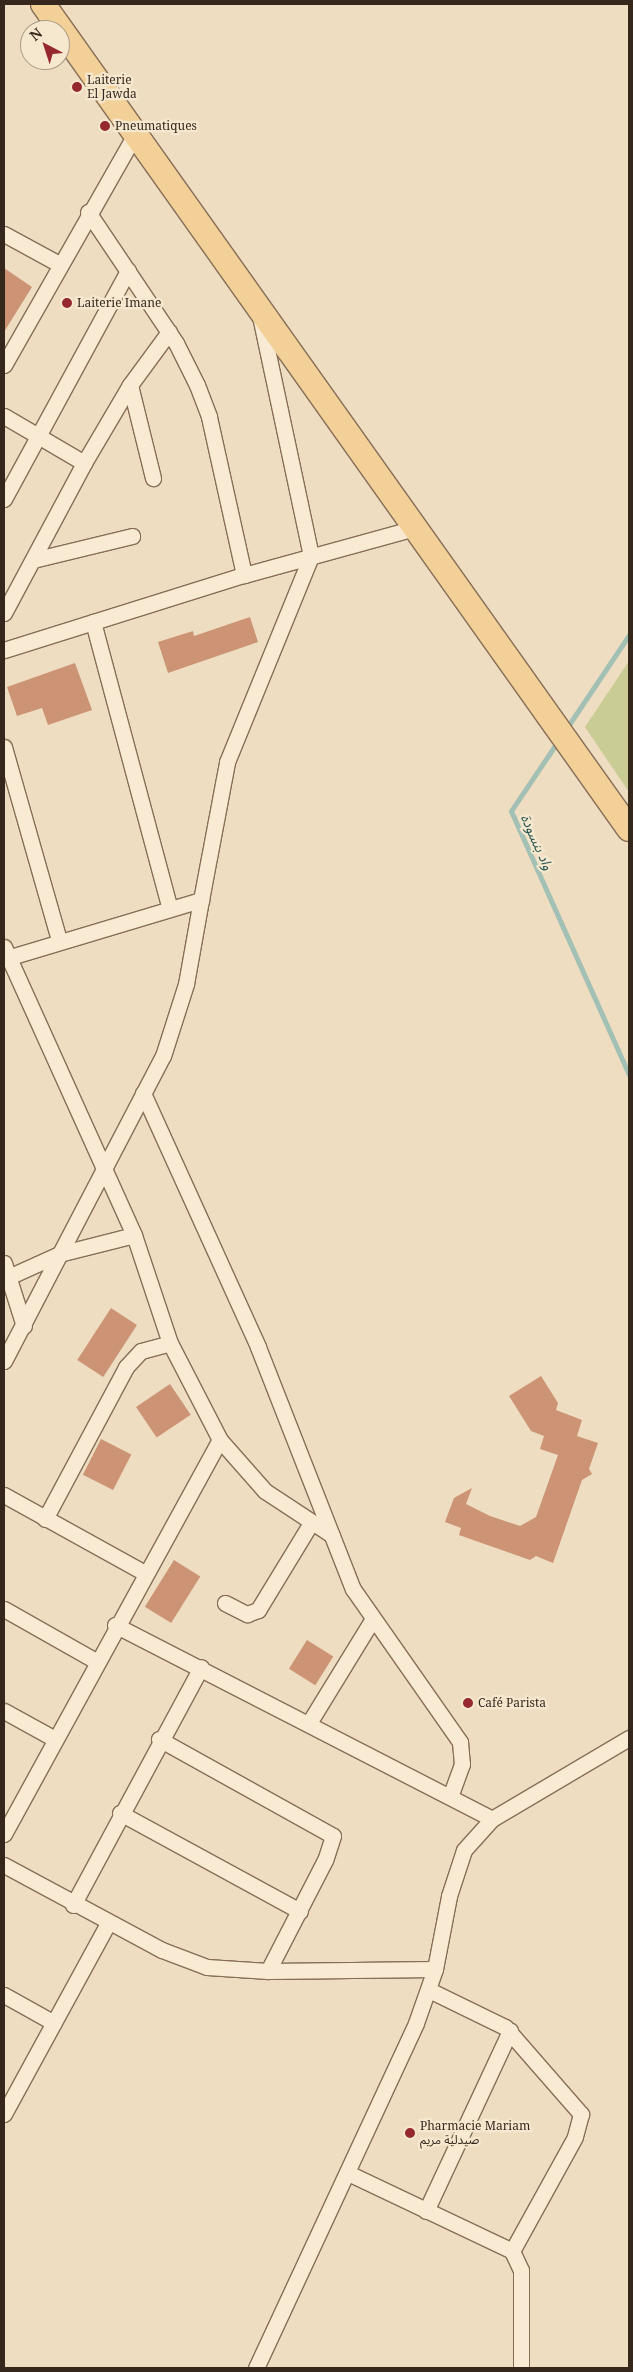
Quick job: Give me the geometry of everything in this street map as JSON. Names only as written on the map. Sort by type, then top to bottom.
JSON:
[{"type":"main road","points":[[43,4],[137,131],[418,527],[555,726],[629,829]]},
{"type":"street","points":[[4,365],[88,212],[137,131]]},
{"type":"street","points":[[88,212],[169,332],[209,417],[244,575]]},
{"type":"street","points":[[4,234],[59,264]]},
{"type":"street","points":[[4,499],[128,271]]},
{"type":"street","points":[[4,1361],[24,1326],[59,1254],[143,1093],[178,1016],[228,762],[311,556],[258,303]]},
{"type":"street","points":[[4,613],[84,463],[130,385],[169,332]]},
{"type":"street","points":[[130,385],[153,478]]},
{"type":"street","points":[[4,416],[84,463]]},
{"type":"street","points":[[4,650],[244,575],[418,527]]},
{"type":"street","points":[[33,560],[132,536]]},
{"type":"street","points":[[93,622],[169,906]]},
{"type":"street","points":[[4,747],[59,940]]},
{"type":"street","points":[[200,900],[169,906],[59,940],[5,954],[134,1235],[170,1343],[220,1440],[256,1484],[311,1523],[332,1535]]},
{"type":"street","points":[[143,1093],[197,1204],[353,1589],[372,1620],[460,1742],[462,1764],[451,1795]]},
{"type":"street","points":[[6,1278],[59,1254],[134,1235]]},
{"type":"street","points":[[4,1263],[6,1278],[24,1326]]},
{"type":"street","points":[[45,1519],[126,1367],[141,1351],[170,1343]]},
{"type":"street","points":[[4,1834],[53,1738],[220,1440]]},
{"type":"street","points":[[4,1495],[145,1573]]},
{"type":"street","points":[[225,1603],[247,1614],[258,1610],[311,1523]]},
{"type":"street","points":[[4,1609],[96,1661]]},
{"type":"street","points":[[309,1723],[372,1620]]},
{"type":"street","points":[[116,1625],[451,1795],[492,1820]]},
{"type":"street","points":[[73,1906],[159,1739],[200,1667]]},
{"type":"street","points":[[4,1711],[53,1738]]},
{"type":"street","points":[[256,2368],[348,2173],[429,1990],[459,1860],[492,1820],[629,1738]]},
{"type":"street","points":[[159,1739],[333,1836],[300,1911],[268,1971]]},
{"type":"street","points":[[120,1813],[300,1911]]},
{"type":"street","points":[[4,1865],[73,1906],[187,1961],[268,1971],[435,1969]]},
{"type":"street","points":[[4,2114],[108,1923]]},
{"type":"street","points":[[429,1990],[485,2014],[510,2031],[573,2102],[582,2119],[512,2251]]},
{"type":"street","points":[[4,1995],[54,2023]]},
{"type":"street","points":[[426,2210],[510,2031]]},
{"type":"street","points":[[348,2173],[512,2251],[521,2270],[521,2368]]},
{"type":"green space","points":[[629,661],[629,792],[585,727]]},
{"type":"building","points":[[4,268],[32,287],[4,332]]},
{"type":"building","points":[[250,617],[258,642],[168,673],[158,642],[193,631],[194,636]]},
{"type":"building","points":[[75,663],[92,710],[48,725],[42,708],[17,716],[7,687]]},
{"type":"building","points":[[111,1308],[137,1325],[103,1377],[77,1360]]},
{"type":"building","points":[[541,1376],[558,1403],[556,1410],[582,1420],[577,1436],[598,1443],[589,1469],[592,1474],[582,1480],[553,1563],[536,1556],[530,1560],[459,1535],[461,1528],[445,1522],[454,1498],[472,1488],[466,1504],[490,1516],[520,1526],[536,1517],[558,1455],[540,1449],[544,1436],[531,1431],[509,1396]]},
{"type":"building","points":[[170,1384],[191,1415],[157,1438],[136,1407]]},
{"type":"building","points":[[101,1439],[131,1454],[113,1490],[83,1475]]},
{"type":"building","points":[[174,1560],[200,1576],[171,1623],[145,1607]]},
{"type":"building","points":[[307,1640],[333,1656],[315,1685],[289,1669]]},
{"type":"waterway","name":"واد بنسودة","points":[[566,729],[629,635]]},
{"type":"waterway","name":"واد بنسودة","points":[[558,741],[511,811],[629,1075]]},
{"type":"place","name":"Laiterie El Jawda","points":[[77,87]]},
{"type":"place","name":"Pneumatiques","points":[[105,126]]},
{"type":"place","name":"Laiterie Imane","points":[[67,303]]},
{"type":"place","name":"Café Parista","points":[[468,1703]]},
{"type":"place","name":"Pharmacie Mariam صيدلية مريم","points":[[410,2133]]}]
